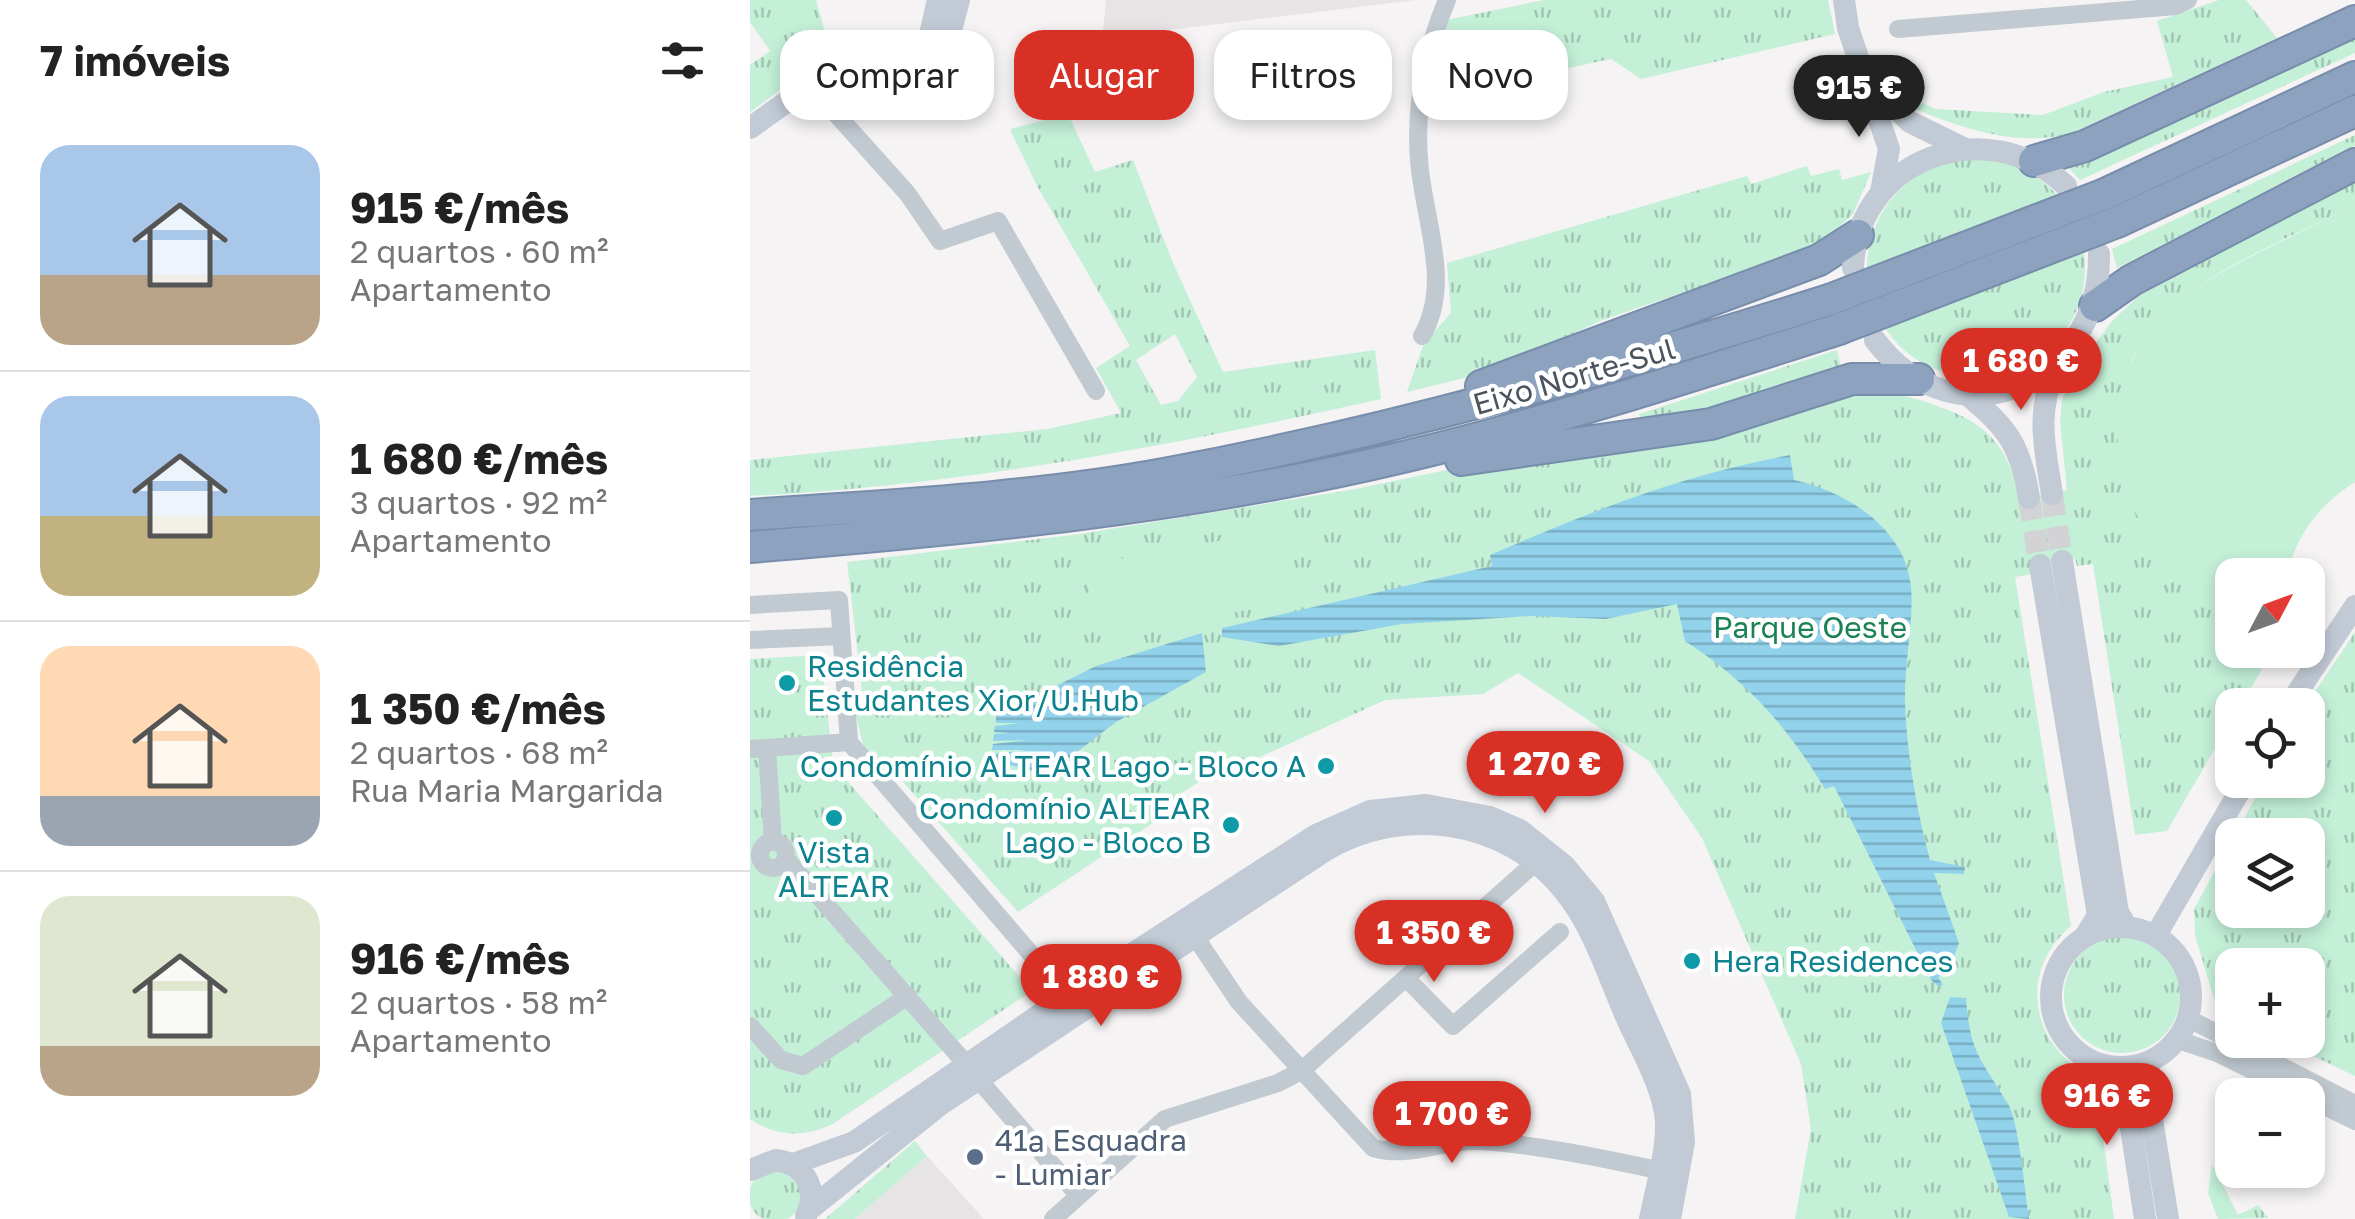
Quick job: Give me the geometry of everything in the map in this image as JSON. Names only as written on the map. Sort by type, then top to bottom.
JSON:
[{"type":"highway","points":[[2034,161],[2084,146],[2355,21]]},
{"type":"highway","name":"Eixo Norte-Sul","points":[[2111,208],[2355,77]]},
{"type":"highway","name":"Eixo Norte-Sul","points":[[750,546],[940,532],[1155,504],[1400,458],[1631,395],[2355,110]]},
{"type":"highway","points":[[2095,306],[2132,280],[2355,164]]},
{"type":"highway","points":[[1378,429],[1552,357],[1819,260],[1858,235]]},
{"type":"highway","name":"Eixo Norte-Sul","points":[[750,514],[946,501],[1161,474],[1378,429],[1834,315]]},
{"type":"highway","points":[[1400,458],[1424,466],[1541,445],[1648,436],[1711,424],[1852,379],[1920,380]]},
{"type":"street","points":[[932,30],[938,0]]},
{"type":"street","points":[[950,30],[958,0]]},
{"type":"street","points":[[1422,336],[1437,294],[1421,182],[1420,104],[1431,38],[1447,0]]},
{"type":"street","points":[[1844,0],[1848,28],[1871,86],[1889,149],[1880,192],[1858,235],[1853,268]]},
{"type":"street","points":[[1898,29],[2176,6],[2188,0]]},
{"type":"street","points":[[1871,86],[1910,122],[1963,148],[2011,152],[2034,161],[2066,186]]},
{"type":"street","points":[[750,128],[780,106]]},
{"type":"street","points":[[841,120],[907,193],[940,241],[998,221],[1096,391]]},
{"type":"street","points":[[1880,192],[1917,162],[1963,148]]},
{"type":"street","points":[[1966,393],[1999,419],[2041,496],[2043,397],[2056,365],[2079,338],[2095,306],[2099,254]]},
{"type":"street","points":[[1875,340],[1920,380],[1966,393],[2014,388],[2056,365]]},
{"type":"street","points":[[2086,935],[2126,926],[2156,935],[2175,950],[2187,971],[2192,995],[2184,1029],[2150,1062],[2122,1068],[2092,1062],[2067,1043],[2052,1016],[2050,985],[2062,956],[2086,935],[2098,915],[2051,563],[2118,912],[2126,926]]},
{"type":"street","points":[[750,605],[840,600],[849,742],[1067,996]]},
{"type":"street","points":[[2300,688],[2355,606]]},
{"type":"street","points":[[750,640],[841,636]]},
{"type":"street","points":[[774,842],[758,749],[849,742]]},
{"type":"street","points":[[2156,935],[2236,798]]},
{"type":"street","points":[[755,1160],[793,1164],[854,1142],[973,1072],[1190,929],[1316,835],[1370,812],[1426,805],[1459,809],[1520,830],[1564,864],[1594,901],[1680,1094],[1684,1142],[1650,1219]]},
{"type":"street","points":[[807,1214],[1067,996],[1340,841],[1393,824],[1458,826],[1490,836],[1536,862],[1566,893],[1583,919],[1662,1099],[1670,1219]]},
{"type":"street","points":[[774,842],[784,847],[786,859],[1078,1196]]},
{"type":"street","points":[[774,842],[762,848],[756,868],[772,868],[786,859]]},
{"type":"street","points":[[1052,1219],[1165,1119],[1278,1084],[1301,1072],[1536,862]]},
{"type":"street","points":[[1190,929],[1239,1002],[1360,1138],[1390,1153],[1481,1141],[1668,1172]]},
{"type":"street","points":[[1406,978],[1453,1026],[1560,932]]},
{"type":"street","points":[[750,1026],[782,1060],[803,1066],[908,996]]},
{"type":"street","points":[[2184,1029],[2217,1053],[2268,1078]]},
{"type":"street","points":[[2184,1029],[2355,1104]]},
{"type":"street","points":[[2150,1062],[2146,1082],[2168,1219]]},
{"type":"street","points":[[2122,1068],[2144,1219]]},
{"type":"street","points":[[2325,1106],[2355,1121]]},
{"type":"street","points":[[793,1164],[808,1179],[807,1214]]},
{"type":"shaded area","points":[[1106,0],[1416,0],[1168,30],[1103,30]]},
{"type":"shaded area","points":[[927,1156],[984,1219],[855,1219],[910,1171]]},
{"type":"green space","points":[[750,0],[816,0],[824,30],[780,30],[780,90],[750,112],[750,65],[770,51],[750,22]]},
{"type":"green space","points":[[1544,0],[1828,0],[1835,34],[1641,79],[1611,59],[1568,68],[1568,30],[1445,30],[1446,20]]},
{"type":"green space","points":[[2219,0],[2246,0],[2277,38],[2072,133],[2010,137],[1948,122],[1909,106],[1917,100],[1935,109],[2043,115],[2104,92],[2173,77],[2157,21]]},
{"type":"green space","points":[[2355,31],[2355,53],[2080,180],[2068,167]]},
{"type":"green space","points":[[1045,120],[1071,120],[1095,172],[1133,160],[1173,263],[1223,372],[1375,350],[1381,399],[1068,461],[909,483],[750,496],[750,460],[1047,429],[1121,413],[1096,368],[1130,346],[1036,184],[1010,129]],"holes":[[[1175,334],[1197,377],[1178,401],[1161,405],[1136,360]]]},
{"type":"green space","points":[[2355,135],[2355,146],[2117,268],[2112,249]]},
{"type":"green space","points":[[1976,159],[2018,167],[2053,191],[2077,226],[2085,268],[2077,310],[2053,345],[2018,369],[1976,377],[1934,369],[1899,345],[1875,310],[1867,268],[1875,226],[1899,191],[1934,167]]},
{"type":"green space","points":[[1807,166],[1811,176],[1839,169],[1842,180],[1871,172],[1853,214],[1821,245],[1600,321],[1489,372],[1407,392],[1424,343],[1451,313],[1447,263],[1747,176],[1751,184]]},
{"type":"green space","name":"Parque Oeste","points":[[2355,180],[2355,205],[2229,267],[2200,286],[2149,333],[2131,362],[2224,558],[2215,558],[2215,668],[2263,668],[2251,688],[2215,688],[2215,748],[2167,831],[2135,835],[2093,564],[2077,566],[2075,559],[2032,566],[2032,574],[2015,577],[2071,926],[2054,944],[2043,965],[2038,1008],[2056,1048],[2073,1065],[2095,1077],[2114,1219],[1795,1219],[1811,1129],[1801,1064],[1702,838],[1649,761],[1518,673],[1483,694],[1385,700],[1236,768],[1231,762],[1180,794],[1186,801],[1018,912],[889,766],[880,773],[863,744],[854,709],[864,707],[847,562],[1080,534],[1350,490],[1848,387],[1852,396],[1881,393],[1919,400],[1979,426],[2008,462],[2019,499],[2067,490],[2060,422],[2062,400],[2073,375],[2111,322],[2139,296],[2137,292]]},
{"type":"green space","points":[[2355,205],[2355,482],[2311,521],[2292,558],[2215,558],[2215,613],[2173,572],[2133,509],[2127,510],[2118,443],[2123,389],[2140,346],[2169,311],[2206,282]]},
{"type":"green space","points":[[1837,350],[1841,366],[1724,406],[1642,421],[1639,414]]},
{"type":"green space","points":[[1284,529],[1297,601],[1099,636],[1086,565]]},
{"type":"green space","points":[[2355,632],[2355,1076],[2318,1058],[2325,1058],[2325,948],[2215,948],[2215,1002],[2195,935],[2194,909],[2215,870],[2215,928],[2325,928],[2325,818],[2244,818],[2255,798],[2325,798],[2325,688],[2317,688]]},
{"type":"green space","points":[[821,655],[833,765],[1032,991],[834,1123],[792,1133],[770,1129],[750,1119],[750,659]]},
{"type":"green space","points":[[2122,937],[2144,941],[2163,954],[2176,973],[2180,995],[2176,1017],[2163,1036],[2144,1049],[2122,1053],[2100,1049],[2081,1036],[2068,1017],[2064,995],[2068,973],[2081,954],[2100,941]]},
{"type":"green space","points":[[915,1141],[927,1156],[855,1219],[825,1219]]},
{"type":"green space","points":[[2212,1164],[2215,1188],[2224,1188],[2238,1215],[2258,1205],[2268,1218],[2218,1219],[2208,1193]]},
{"type":"green space","points":[[765,1172],[785,1172],[799,1186],[799,1206],[785,1220],[765,1220],[751,1206],[751,1186]]},
{"type":"water","points":[[1790,455],[1794,480],[1833,493],[1870,516],[1898,547],[1907,566],[1912,601],[1905,701],[1916,801],[1930,860],[1965,867],[1964,874],[1934,873],[1959,943],[1948,972],[1938,977],[1943,985],[1931,980],[1834,786],[1825,789],[1796,745],[1747,689],[1685,641],[1677,604],[1606,619],[1531,616],[1402,624],[1279,646],[1222,637],[1222,628],[1492,566],[1490,555],[1602,509],[1711,473]]},
{"type":"water","points":[[1202,633],[1206,672],[1116,722],[1047,775],[990,760],[991,754],[1028,750],[992,750],[993,744],[1031,740],[993,741],[994,734],[1010,733],[994,732],[995,726],[1019,723],[996,723],[996,716],[1096,666]]},
{"type":"water","points":[[1950,997],[1966,998],[1974,1044],[2012,1113],[2029,1219],[2009,1217],[1941,1023]]},
{"type":"tunnel","points":[[2052,494],[2062,561]]},
{"type":"tunnel","points":[[2029,498],[2040,565]]},
{"type":"place","name":"Residência Estudantes Xior/U.Hub","points":[[787,683]]},
{"type":"place","name":"Condomínio ALTEAR Lago - Bloco A","points":[[1326,766]]},
{"type":"place","name":"Vista ALTEAR","points":[[834,818]]},
{"type":"place","name":"Condomínio ALTEAR Lago - Bloco B","points":[[1231,825]]},
{"type":"place","name":"Hera Residences","points":[[1692,961]]},
{"type":"place","name":"41ª Esquadra - Lumiar","points":[[975,1157]]}]
